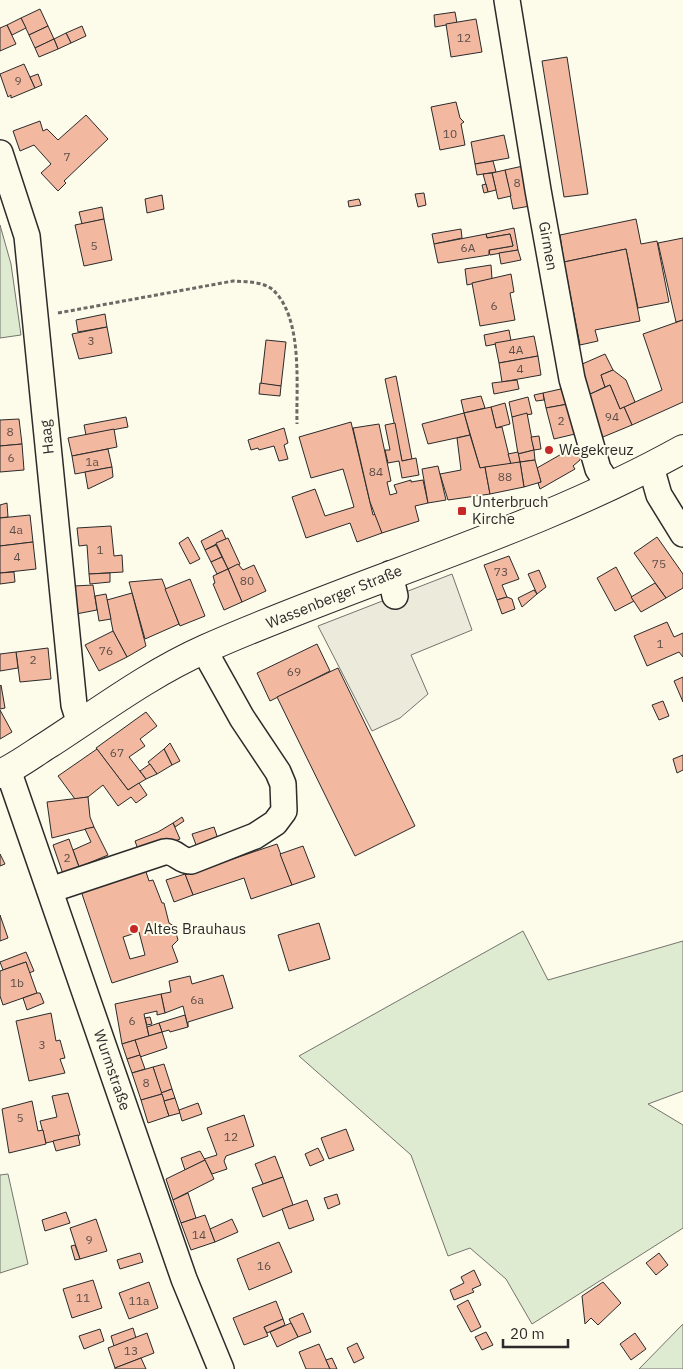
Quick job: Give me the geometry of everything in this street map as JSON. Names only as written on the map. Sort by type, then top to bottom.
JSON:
[{"type":"main road","name":"Wassenberger Straße","points":[[4,772],[146,681],[204,650],[304,607],[392,585],[610,487],[683,449]]},
{"type":"street","name":"Girmen","points":[[507,0],[572,379],[598,469],[610,487]]},
{"type":"street","name":"Haag","points":[[0,153],[26,236],[74,705],[80,724]]},
{"type":"street","points":[[651,467],[659,495],[683,534]]},
{"type":"street","points":[[50,890],[164,852],[172,852],[184,861],[191,861],[255,836],[275,823],[284,811],[283,784],[278,772],[242,718],[204,650]]},
{"type":"street","name":"Wurmstraße","points":[[4,772],[50,890],[184,1279],[220,1369]]},
{"type":"path","points":[[35,317],[233,282],[258,282],[276,292],[288,312],[294,336],[298,424]]},
{"type":"green space","points":[[0,225],[11,264],[21,335],[0,338]]},
{"type":"green space","points":[[523,931],[548,980],[683,941],[683,1091],[648,1104],[683,1125],[683,1228],[532,1324],[506,1279],[470,1248],[448,1256],[411,1155],[299,1056]]},
{"type":"green space","points":[[8,1174],[28,1264],[0,1273],[0,1175]]},
{"type":"green space","points":[[683,1324],[683,1369],[639,1369]]},
{"type":"shaded area","points":[[452,574],[472,630],[411,655],[428,694],[400,718],[372,731],[318,626]]},
{"type":"building","points":[[40,9],[48,26],[29,35],[21,18]]},
{"type":"building","points":[[455,12],[457,23],[435,27],[434,15]]},
{"type":"building","points":[[21,18],[26,28],[12,35],[7,25]]},
{"type":"building","points":[[476,19],[482,52],[451,57],[446,24]]},
{"type":"building","points":[[7,25],[16,44],[0,51],[0,28]]},
{"type":"building","points":[[48,26],[54,39],[35,48],[29,35]]},
{"type":"building","points":[[82,26],[86,36],[71,43],[66,33]]},
{"type":"building","points":[[66,33],[71,43],[58,49],[54,39]]},
{"type":"building","points":[[54,39],[58,49],[39,57],[35,48]]},
{"type":"building","points":[[567,57],[588,194],[564,197],[542,61]]},
{"type":"building","points":[[24,64],[35,88],[11,98],[11,95],[8,97],[0,74]]},
{"type":"building","points":[[38,74],[42,85],[35,88],[30,77]]},
{"type":"building","points":[[456,102],[460,118],[464,122],[461,124],[465,145],[440,150],[431,107]]},
{"type":"building","points":[[86,115],[108,139],[64,181],[66,183],[58,191],[41,173],[51,164],[34,145],[20,151],[13,131],[40,121],[43,131],[47,129],[58,140]]},
{"type":"building","points":[[504,135],[509,158],[475,164],[471,142]]},
{"type":"building","points":[[493,161],[496,172],[477,175],[475,164]]},
{"type":"building","points":[[523,166],[530,206],[513,209],[505,170]]},
{"type":"building","points":[[505,170],[511,196],[498,199],[492,173]]},
{"type":"building","points":[[492,173],[496,190],[488,192],[483,174]]},
{"type":"building","points":[[486,184],[488,192],[484,193],[482,185]]},
{"type":"building","points":[[424,193],[426,205],[418,207],[415,194]]},
{"type":"building","points":[[162,195],[164,209],[147,213],[145,199]]},
{"type":"building","points":[[359,199],[361,205],[349,207],[348,201]]},
{"type":"building","points":[[102,207],[104,219],[82,224],[79,212]]},
{"type":"building","points":[[104,219],[112,260],[84,266],[75,225]]},
{"type":"building","points":[[636,219],[641,244],[657,241],[669,302],[638,308],[626,249],[564,262],[560,235]]},
{"type":"building","points":[[514,228],[518,250],[490,255],[489,250],[513,246],[510,234],[487,238],[486,234]]},
{"type":"building","points":[[461,229],[462,238],[434,244],[432,234]]},
{"type":"building","points":[[486,234],[487,238],[510,234],[513,246],[489,250],[489,255],[438,263],[434,244]]},
{"type":"building","points":[[683,238],[683,320],[676,322],[658,243]]},
{"type":"building","points":[[626,249],[640,321],[595,330],[598,341],[580,345],[564,262]]},
{"type":"building","points":[[518,250],[521,260],[501,264],[499,253]]},
{"type":"building","points":[[491,265],[492,279],[467,285],[465,269]]},
{"type":"building","points":[[511,274],[514,292],[510,293],[515,320],[480,326],[472,283]]},
{"type":"building","points":[[105,314],[107,327],[78,332],[76,320]]},
{"type":"building","points":[[683,320],[683,402],[632,425],[624,407],[662,390],[643,334]]},
{"type":"building","points":[[107,327],[112,353],[79,359],[72,334]]},
{"type":"building","points":[[509,330],[511,341],[486,346],[484,335]]},
{"type":"building","points":[[534,336],[538,356],[499,363],[495,343]]},
{"type":"building","points":[[266,340],[286,342],[281,386],[261,384]]},
{"type":"building","points":[[605,354],[613,370],[601,375],[605,387],[586,396],[580,365]]},
{"type":"building","points":[[538,356],[541,375],[502,382],[499,363]]},
{"type":"building","points":[[613,370],[626,380],[635,402],[620,409],[610,385],[605,387],[601,375]]},
{"type":"building","points":[[396,376],[412,459],[402,461],[385,379]]},
{"type":"building","points":[[517,380],[519,389],[494,394],[492,383]]},
{"type":"building","points":[[260,383],[281,386],[280,396],[259,394]]},
{"type":"building","points":[[610,385],[620,409],[624,407],[632,425],[603,437],[586,396]]},
{"type":"building","points":[[565,388],[568,404],[546,408],[543,393]]},
{"type":"building","points":[[543,393],[544,400],[536,401],[534,395]]},
{"type":"building","points":[[481,396],[485,408],[464,413],[461,400]]},
{"type":"building","points":[[528,397],[532,414],[512,417],[509,402]]},
{"type":"building","points":[[505,403],[510,424],[496,428],[491,407]]},
{"type":"building","points":[[568,404],[575,434],[554,439],[546,408]]},
{"type":"building","points":[[491,407],[496,428],[502,427],[511,464],[480,468],[464,413]]},
{"type":"building","points":[[464,413],[470,435],[428,444],[422,424]]},
{"type":"building","points":[[527,413],[534,450],[518,454],[512,417]]},
{"type":"building","points":[[126,417],[128,427],[86,435],[84,425]]},
{"type":"building","points":[[19,419],[22,444],[0,446],[0,420]]},
{"type":"building","points":[[351,422],[373,515],[376,514],[382,533],[357,542],[350,523],[306,538],[292,497],[315,489],[325,516],[354,507],[343,469],[311,478],[299,437]]},
{"type":"building","points":[[395,423],[402,461],[416,458],[419,475],[402,478],[399,461],[388,463],[385,450],[390,450],[385,425]]},
{"type":"building","points":[[379,424],[391,481],[387,482],[390,495],[397,493],[394,485],[411,480],[411,482],[423,480],[428,503],[415,506],[419,521],[382,533],[370,502],[353,428]]},
{"type":"building","points":[[284,428],[288,443],[284,445],[288,459],[279,461],[274,446],[251,450],[248,440]]},
{"type":"building","points":[[114,429],[117,447],[72,456],[68,438]]},
{"type":"building","points":[[470,435],[480,468],[485,467],[490,494],[448,500],[440,474],[461,470],[457,438]]},
{"type":"building","points":[[539,436],[541,449],[534,450],[531,437]]},
{"type":"building","points":[[22,444],[24,470],[0,472],[0,446]]},
{"type":"building","points":[[108,449],[112,467],[75,474],[72,456]]},
{"type":"building","points":[[534,450],[535,460],[520,462],[518,454]]},
{"type":"building","points":[[574,451],[581,455],[580,460],[573,466],[575,469],[540,489],[538,483],[541,482],[537,468],[565,452],[568,454]]},
{"type":"building","points":[[518,452],[520,462],[511,464],[508,454]]},
{"type":"building","points":[[535,460],[541,482],[524,487],[520,462]]},
{"type":"building","points":[[520,462],[524,487],[490,494],[485,467]]},
{"type":"building","points":[[438,466],[446,500],[428,503],[422,469]]},
{"type":"building","points":[[112,467],[113,477],[88,489],[85,472]]},
{"type":"building","points":[[7,503],[8,517],[0,518],[0,505]]},
{"type":"building","points":[[30,515],[33,542],[0,546],[0,518]]},
{"type":"building","points":[[111,526],[114,556],[122,555],[123,572],[89,574],[87,545],[79,546],[77,528]]},
{"type":"building","points":[[222,530],[226,539],[205,550],[201,541]]},
{"type":"building","points":[[188,537],[200,559],[190,564],[179,543]]},
{"type":"building","points":[[657,537],[683,574],[683,588],[666,598],[634,553]]},
{"type":"building","points":[[228,538],[240,564],[228,569],[216,543]]},
{"type":"building","points":[[33,542],[36,569],[0,573],[0,546]]},
{"type":"building","points":[[216,545],[222,557],[211,562],[205,550]]},
{"type":"building","points":[[509,556],[519,579],[502,585],[507,597],[497,600],[484,565]]},
{"type":"building","points":[[222,557],[228,569],[217,574],[211,562]]},
{"type":"building","points":[[238,564],[243,570],[254,565],[266,591],[242,602],[228,569]]},
{"type":"building","points":[[616,567],[634,601],[615,611],[597,578]]},
{"type":"building","points":[[228,569],[242,602],[224,610],[213,584],[215,583],[213,576]]},
{"type":"building","points":[[539,570],[546,587],[537,594],[528,574]]},
{"type":"building","points":[[14,572],[15,582],[0,584],[0,573]]},
{"type":"building","points":[[110,573],[110,582],[90,584],[89,574]]},
{"type":"building","points":[[162,579],[179,624],[145,639],[129,582]]},
{"type":"building","points":[[190,579],[205,616],[180,626],[165,589]]},
{"type":"building","points":[[655,583],[666,598],[641,612],[631,597]]},
{"type":"building","points":[[93,585],[97,610],[76,614],[74,586]]},
{"type":"building","points":[[534,590],[537,594],[522,607],[518,598]]},
{"type":"building","points":[[132,593],[146,646],[127,657],[113,631],[107,600]]},
{"type":"building","points":[[106,594],[111,619],[99,621],[95,596]]},
{"type":"building","points":[[507,597],[512,599],[515,609],[502,614],[497,600]]},
{"type":"building","points":[[667,622],[674,637],[683,633],[683,657],[679,652],[647,666],[634,636]]},
{"type":"building","points":[[113,631],[127,657],[99,671],[85,645]]},
{"type":"building","points":[[317,644],[330,671],[270,701],[257,673]]},
{"type":"building","points":[[48,648],[51,679],[20,682],[16,652]]},
{"type":"building","points":[[16,652],[18,668],[0,671],[0,654]]},
{"type":"building","points":[[338,668],[415,826],[355,856],[277,697]]},
{"type":"building","points":[[683,677],[683,702],[674,681]]},
{"type":"building","points":[[0,686],[5,708],[0,709]]},
{"type":"building","points":[[663,701],[669,716],[659,720],[652,705]]},
{"type":"building","points":[[0,710],[12,732],[0,739]]},
{"type":"building","points":[[146,712],[157,726],[140,739],[145,746],[129,757],[146,779],[128,790],[96,748]]},
{"type":"building","points":[[170,743],[180,761],[172,765],[164,749]]},
{"type":"building","points":[[97,749],[128,790],[139,783],[147,795],[136,803],[131,797],[118,806],[103,785],[88,797],[75,799],[58,776]]},
{"type":"building","points":[[164,749],[172,765],[157,774],[148,762]]},
{"type":"building","points":[[683,755],[683,770],[677,773],[673,759]]},
{"type":"building","points":[[150,764],[157,774],[146,779],[140,771]]},
{"type":"building","points":[[88,797],[90,817],[94,827],[52,838],[47,802]]},
{"type":"building","points":[[182,817],[184,821],[175,827],[173,823]]},
{"type":"building","points":[[173,823],[180,839],[140,855],[135,841],[158,832]]},
{"type":"building","points":[[94,827],[108,855],[79,867],[73,850],[91,842],[85,829]]},
{"type":"building","points":[[214,827],[220,845],[199,853],[192,834]]},
{"type":"building","points":[[69,839],[79,867],[63,874],[53,845]]},
{"type":"building","points":[[277,844],[292,885],[251,899],[244,878],[193,895],[185,875]]},
{"type":"building","points":[[303,846],[315,877],[292,885],[280,854]]},
{"type":"building","points":[[0,854],[5,864],[0,866]]},
{"type":"building","name":"Altes Brauhaus","points":[[145,869],[149,881],[153,880],[162,903],[164,903],[169,923],[174,926],[178,940],[172,946],[178,962],[112,983],[81,891]],"holes":[[[139,932],[145,955],[130,959],[123,937]]]},
{"type":"building","points":[[185,874],[193,895],[174,902],[166,880]]},
{"type":"building","points":[[0,915],[8,938],[0,941]]},
{"type":"building","points":[[319,923],[330,959],[289,971],[278,935]]},
{"type":"building","points":[[26,952],[34,971],[29,973],[26,962],[3,970],[0,962]]},
{"type":"building","points":[[26,962],[37,993],[3,1005],[0,996],[0,971]]},
{"type":"building","points":[[223,975],[233,1008],[188,1022],[188,1027],[183,1006],[165,1013],[161,994],[171,992],[169,981],[190,976],[192,984]]},
{"type":"building","points":[[40,993],[44,1003],[27,1010],[23,998]]},
{"type":"building","points":[[161,994],[165,1013],[157,1015],[157,1011],[144,1014],[149,1036],[122,1044],[115,1004]]},
{"type":"building","points":[[51,1013],[56,1041],[60,1040],[65,1058],[60,1059],[65,1073],[29,1081],[16,1021]]},
{"type":"building","points":[[185,1015],[188,1027],[170,1032],[169,1030],[162,1032],[159,1023]]},
{"type":"building","points":[[150,1017],[152,1024],[147,1025],[145,1018]]},
{"type":"building","points":[[159,1023],[162,1032],[149,1036],[147,1027]]},
{"type":"building","points":[[162,1032],[167,1048],[140,1057],[135,1040]]},
{"type":"building","points":[[135,1040],[140,1055],[127,1059],[122,1044]]},
{"type":"building","points":[[140,1055],[145,1069],[132,1073],[127,1059]]},
{"type":"building","points":[[164,1064],[172,1089],[161,1093],[153,1067]]},
{"type":"building","points":[[153,1067],[162,1094],[141,1100],[132,1073]]},
{"type":"building","points":[[172,1089],[175,1098],[164,1101],[161,1093]]},
{"type":"building","points":[[68,1093],[80,1135],[46,1143],[40,1121],[57,1117],[52,1096]]},
{"type":"building","points":[[162,1094],[169,1116],[148,1123],[141,1100]]},
{"type":"building","points":[[175,1098],[180,1113],[169,1116],[164,1101]]},
{"type":"building","points":[[32,1101],[38,1131],[43,1130],[46,1144],[9,1153],[2,1109]]},
{"type":"building","points":[[198,1103],[202,1114],[182,1121],[179,1110]]},
{"type":"building","points":[[244,1115],[254,1146],[226,1156],[224,1161],[227,1169],[212,1174],[204,1159],[217,1155],[207,1128]]},
{"type":"building","points":[[346,1129],[354,1150],[329,1159],[321,1138]]},
{"type":"building","points":[[78,1135],[80,1145],[56,1151],[53,1141]]},
{"type":"building","points":[[318,1148],[324,1160],[310,1166],[305,1154]]},
{"type":"building","points":[[200,1151],[205,1160],[185,1170],[181,1158]]},
{"type":"building","points":[[275,1156],[283,1177],[263,1184],[255,1164]]},
{"type":"building","points":[[205,1160],[214,1179],[173,1200],[166,1179]]},
{"type":"building","points":[[283,1177],[293,1205],[263,1217],[252,1188]]},
{"type":"building","points":[[188,1193],[196,1218],[181,1223],[173,1200]]},
{"type":"building","points":[[337,1194],[340,1204],[328,1209],[324,1198]]},
{"type":"building","points":[[307,1200],[314,1220],[289,1229],[282,1209]]},
{"type":"building","points":[[66,1212],[70,1223],[45,1231],[42,1220]]},
{"type":"building","points":[[205,1215],[215,1242],[191,1250],[181,1223]]},
{"type":"building","points":[[96,1219],[107,1251],[80,1259],[70,1228]]},
{"type":"building","points":[[232,1219],[238,1232],[215,1242],[210,1229]]},
{"type":"building","points":[[279,1242],[292,1272],[249,1290],[237,1259]]},
{"type":"building","points":[[75,1245],[80,1259],[75,1260],[71,1246]]},
{"type":"building","points":[[140,1253],[143,1262],[120,1269],[117,1260]]},
{"type":"building","points":[[659,1253],[668,1265],[656,1275],[646,1263]]},
{"type":"building","points":[[474,1270],[481,1285],[472,1289],[474,1292],[454,1300],[450,1290],[464,1283],[461,1277]]},
{"type":"building","points":[[93,1280],[102,1308],[72,1318],[63,1289]]},
{"type":"building","points":[[149,1282],[158,1308],[129,1319],[119,1293]]},
{"type":"building","points":[[603,1282],[621,1303],[598,1325],[591,1318],[585,1324],[582,1296]]},
{"type":"building","points":[[468,1300],[481,1327],[471,1332],[457,1306]]},
{"type":"building","points":[[276,1301],[283,1319],[264,1327],[268,1336],[244,1345],[233,1318]]},
{"type":"building","points":[[303,1313],[311,1332],[298,1337],[289,1319]]},
{"type":"building","points":[[283,1319],[285,1325],[267,1333],[264,1327]]},
{"type":"building","points":[[291,1323],[298,1337],[277,1347],[270,1332]]},
{"type":"building","points":[[133,1328],[136,1338],[114,1346],[111,1336]]},
{"type":"building","points":[[100,1329],[104,1341],[84,1349],[79,1336]]},
{"type":"building","points":[[486,1332],[493,1345],[482,1350],[475,1337]]},
{"type":"building","points":[[147,1333],[154,1353],[115,1368],[108,1348]]},
{"type":"building","points":[[635,1333],[646,1349],[631,1360],[620,1344]]},
{"type":"building","points":[[357,1343],[364,1358],[354,1363],[347,1348]]},
{"type":"building","points":[[319,1344],[330,1369],[306,1369],[299,1352]]},
{"type":"building","points":[[141,1358],[146,1369],[115,1369],[115,1368]]},
{"type":"building","points":[[332,1358],[337,1369],[330,1369],[326,1360]]},
{"type":"place","name":"Wegekreuz","points":[[549,450]]},
{"type":"place","name":"Unterbruch Kirche","points":[[462,511]]},
{"type":"place","name":"Altes Brauhaus","points":[[134,929]]}]
